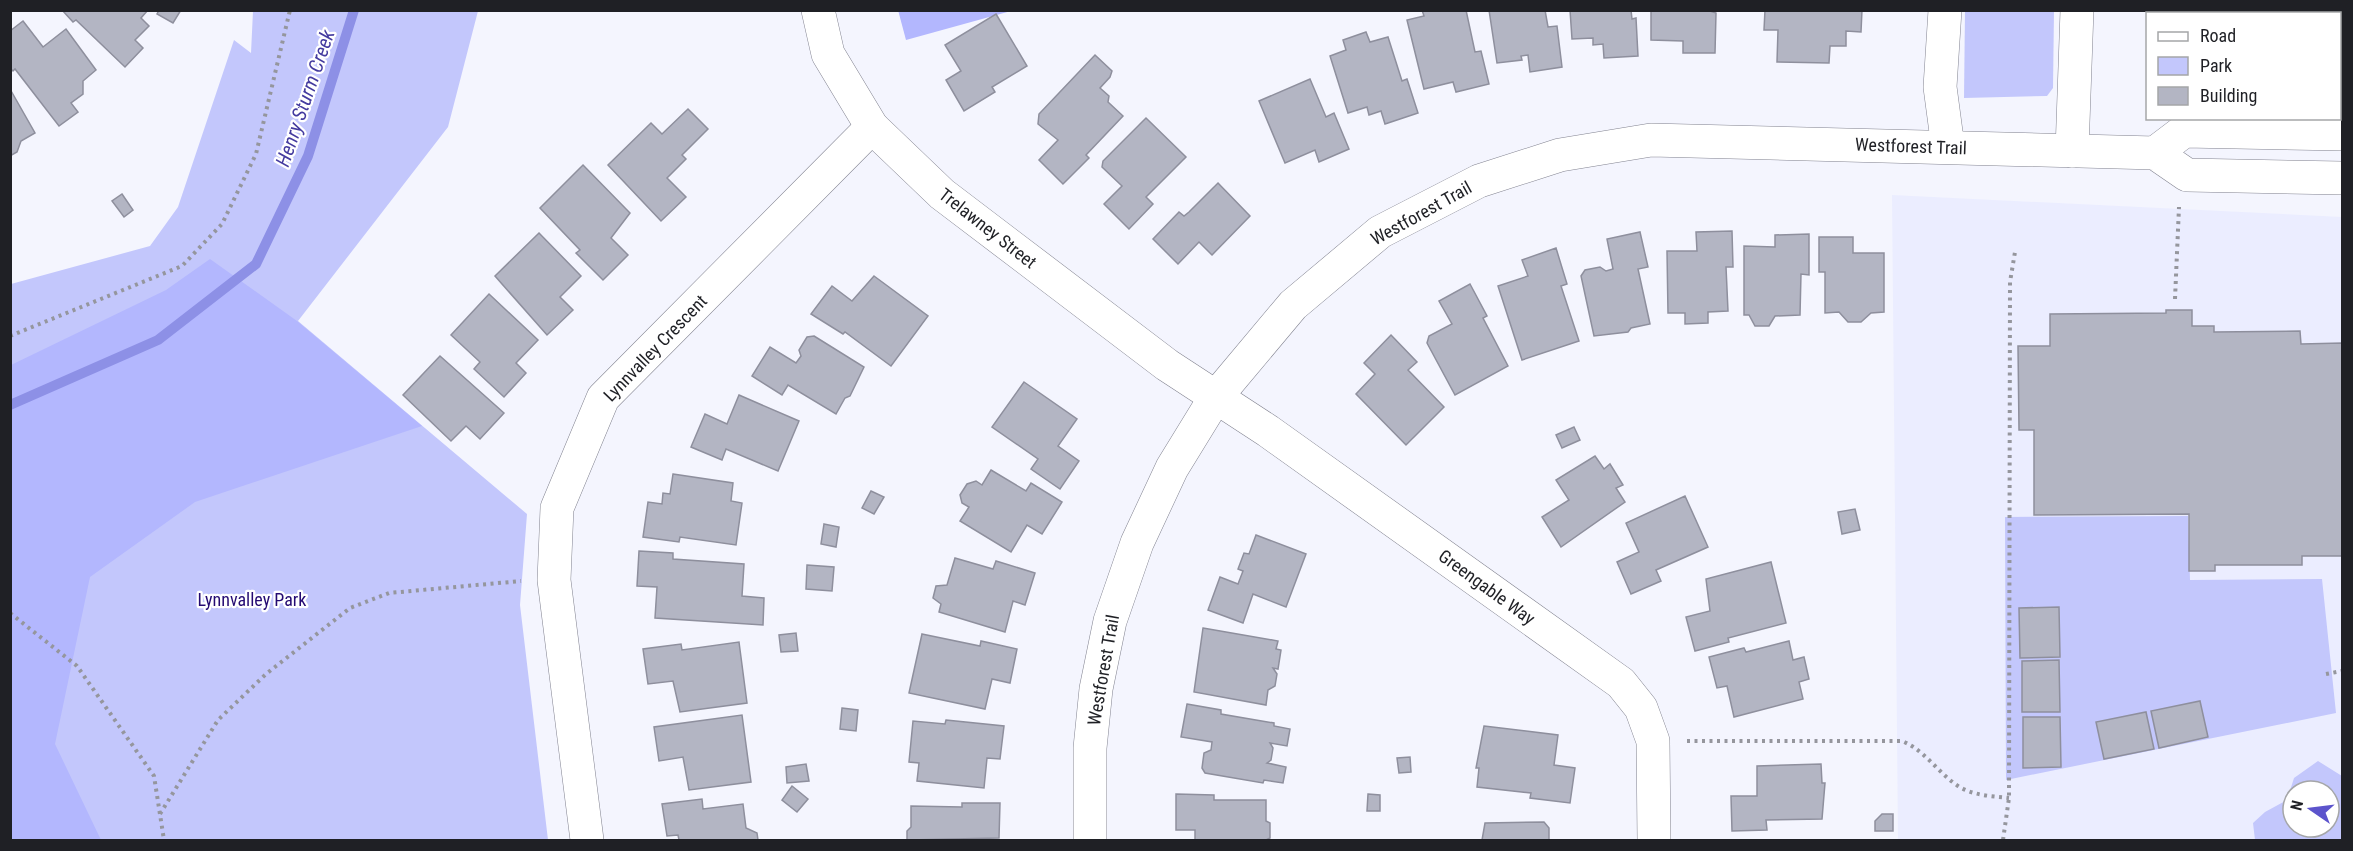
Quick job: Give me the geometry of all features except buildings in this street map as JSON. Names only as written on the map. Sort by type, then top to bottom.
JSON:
[{"type":"street","name":"Trelawney Street","points":[[818,10],[828,54],[872,127],[942,194],[1167,365],[1215,398]]},
{"type":"street","points":[[1945,10],[1940,87],[1948,147]]},
{"type":"street","points":[[2072,152],[2077,10]]},
{"type":"street","name":"Lynnvalley Crescent","points":[[587,840],[554,580],[557,508],[603,398],[872,127]]},
{"type":"street","points":[[2343,134],[2184,131],[2155,153],[2187,175],[2343,178]]},
{"type":"street","name":"Westforest Trail","points":[[1090,840],[1090,748],[1096,689],[1110,621],[1142,532],[1172,468],[1215,398],[1293,305],[1380,232],[1479,181],[1560,155],[1651,140],[2155,153]]},
{"type":"street","name":"Greengable Way","points":[[1215,398],[1268,431],[1621,683],[1641,708],[1653,741],[1654,840]]},
{"type":"path","points":[[10,336],[182,266],[222,224],[256,154],[290,10]]},
{"type":"path","points":[[2175,299],[2179,207]]},
{"type":"path","points":[[2003,840],[2009,798],[2010,294],[2015,252]]},
{"type":"path","points":[[160,814],[219,720],[266,674],[350,608],[389,592],[554,580]]},
{"type":"path","points":[[10,613],[77,666],[154,776],[164,840]]},
{"type":"path","points":[[2326,674],[2343,671]]},
{"type":"path","points":[[1687,741],[1902,741],[1918,747],[1958,786],[1980,795],[2009,798]]},
{"type":"shaded area","points":[[898,10],[1011,11],[906,40]]},
{"type":"shaded area","points":[[1892,195],[2342,217],[2342,840],[1898,840]]},
{"type":"shaded area","points":[[210,259],[297,321],[422,426],[195,502],[90,577],[55,744],[101,840],[11,840],[11,365],[166,290]]},
{"type":"green space","name":"Lynnvalley Park","points":[[253,11],[478,11],[448,127],[298,321],[527,514],[520,605],[548,840],[11,840],[11,284],[150,246],[178,207],[234,40],[251,53]]},
{"type":"green space","points":[[1965,11],[2054,11],[2053,88],[2047,96],[1964,98]]},
{"type":"green space","points":[[2188,516],[2190,580],[2322,579],[2336,713],[2006,780],[2005,517]]},
{"type":"green space","points":[[2318,761],[2342,776],[2342,840],[2255,840],[2253,823],[2265,812],[2281,803],[2281,839],[2341,839],[2341,779],[2294,779]]},
{"type":"waterway","name":"Henry Sturm Creek","points":[[10,405],[158,340],[256,264],[308,156],[354,10]]}]
